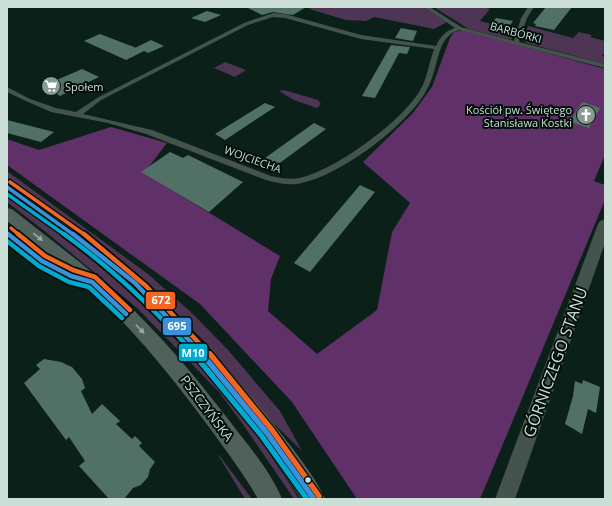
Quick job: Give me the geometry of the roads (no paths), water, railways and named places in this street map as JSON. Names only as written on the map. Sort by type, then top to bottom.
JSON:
[{"type":"main road","points":[[7,186],[92,247],[148,295],[212,364],[243,401],[314,499]]},
{"type":"main road","name":"PSZCZYŃSKA","points":[[7,213],[92,282],[114,302],[175,367],[252,467],[271,499]]},
{"type":"main road","points":[[42,261],[71,276],[92,282]]},
{"type":"street","name":"BARBÓRKI","points":[[427,7],[460,28],[605,66]]},
{"type":"street","points":[[516,43],[524,18],[532,7]]},
{"type":"street","points":[[77,115],[99,99],[246,24],[273,15],[285,16],[361,37],[438,48]]},
{"type":"street","name":"WOJCIECHA","points":[[7,89],[40,105],[150,132],[273,179],[286,182],[302,180],[316,176],[365,148],[407,110],[419,97],[427,84],[438,48],[449,31],[460,28]]},
{"type":"street","name":"GÓRNICZEGO STANU","points":[[505,499],[605,224]]},
{"type":"street","points":[[7,234],[42,261]]},
{"type":"place","name":"Społem","points":[[51,86]]},
{"type":"place","name":"Kościół pw. Świętego Stanisława Kostki","points":[[586,115]]}]
